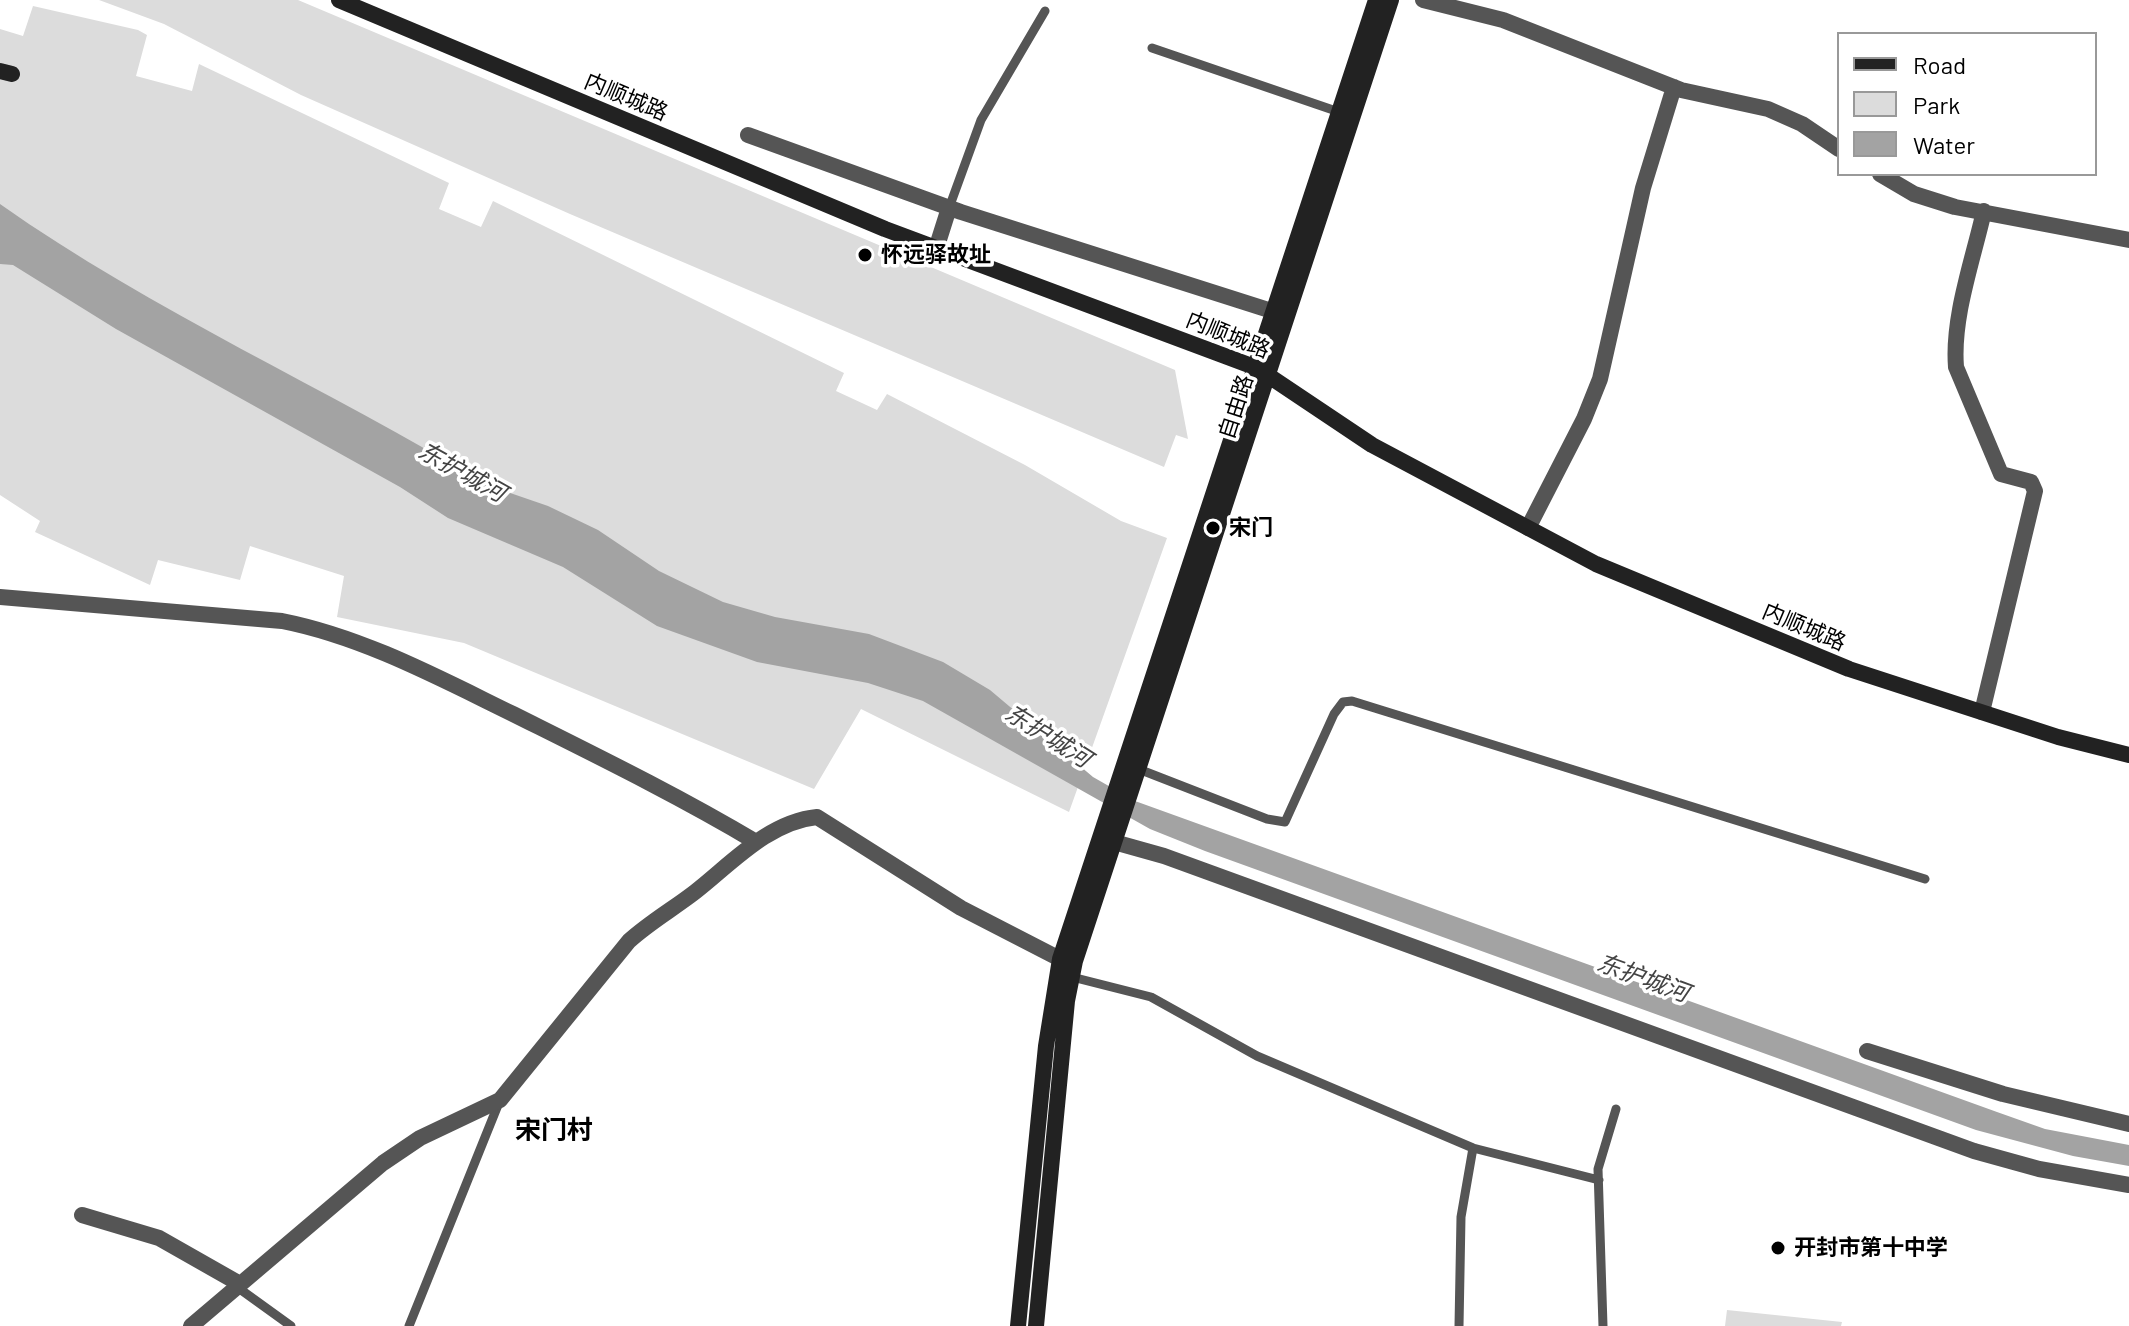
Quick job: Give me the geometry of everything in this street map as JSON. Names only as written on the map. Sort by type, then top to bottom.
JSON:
[{"type":"street","name":"内顺城路","points":[[339,0],[936,249],[1263,372],[1372,445],[1596,564],[1849,669],[2129,755]]},
{"type":"street","name":"自由路","points":[[1263,372],[1275,312],[1376,0]]},
{"type":"street","name":"自由路","points":[[1113,832],[1263,372],[1391,0]]},
{"type":"street","points":[[1423,0],[1503,20],[1674,87],[1768,109],[1802,124],[1837,148]]},
{"type":"street","points":[[1528,528],[1584,419],[1600,379],[1643,188],[1674,87]]},
{"type":"street","points":[[748,135],[949,208],[1275,312]]},
{"type":"street","points":[[1883,176],[1914,194],[2129,240]]},
{"type":"street","points":[[936,249],[949,208]]},
{"type":"street","points":[[1982,712],[2035,491],[2031,482],[2001,474],[1956,367],[1958,329],[1984,211]]},
{"type":"street","points":[[0,597],[192,612],[313,627],[457,687],[684,799],[756,842]]},
{"type":"street","points":[[191,1326],[383,1163],[420,1138],[500,1100],[629,941],[756,842],[798,819],[817,817],[961,908],[1060,959]]},
{"type":"street","points":[[1018,1326],[1046,1046],[1060,959],[1113,832]]},
{"type":"street","points":[[1036,1326],[1072,977],[1113,832]]},
{"type":"street","points":[[1113,832],[1164,856],[1974,1151],[2039,1169],[2129,1185]]},
{"type":"street","points":[[1867,1051],[2003,1094],[2129,1124]]},
{"type":"street","points":[[82,1215],[159,1238],[238,1286]]},
{"type":"lane","points":[[949,208],[981,120],[1045,11]]},
{"type":"lane","points":[[1152,48],[1339,112]]},
{"type":"lane","points":[[1134,775],[1267,819],[1285,822],[1334,714],[1343,702],[1352,701],[1925,879]]},
{"type":"lane","points":[[1072,977],[1151,997],[1257,1056],[1473,1148],[1599,1180]]},
{"type":"lane","points":[[409,1326],[500,1100]]},
{"type":"lane","points":[[1603,1326],[1599,1159],[1616,1109]]},
{"type":"lane","points":[[1459,1326],[1461,1217],[1473,1148]]},
{"type":"lane","points":[[238,1286],[291,1326]]},
{"type":"green space","points":[[99,0],[298,0],[1175,370],[1188,439],[1176,435],[1164,467],[570,214],[301,95],[164,24]]},
{"type":"green space","points":[[33,6],[138,30],[147,35],[136,76],[192,91],[199,64],[449,183],[439,209],[481,227],[493,201],[844,373],[836,391],[877,410],[887,394],[1025,465],[1121,521],[1167,538],[1069,812],[861,709],[814,789],[464,643],[337,617],[344,576],[250,546],[240,580],[158,560],[150,585],[35,532],[40,521],[0,495],[0,29],[23,36]]},
{"type":"green space","points":[[1727,1310],[1842,1322],[1841,1326],[1725,1326]]},
{"type":"water","name":"东护城河","points":[[0,204],[58,243],[179,315],[487,485],[548,506],[598,530],[659,571],[723,602],[775,617],[869,634],[943,662],[990,690],[1093,777],[1135,801],[2045,1129],[2129,1145],[2129,1166],[2073,1156],[1976,1130],[1205,851],[1150,829],[923,701],[868,683],[757,662],[657,626],[563,567],[448,518],[400,487],[116,329],[13,265],[0,264]]},
{"type":"place","name":"怀远驿故址","points":[[865,255]]},
{"type":"place","name":"宋门","points":[[1213,528]]},
{"type":"place","name":"开封市第十中学","points":[[1778,1248]]},
{"type":"district","name":"宋门村","points":[[554,1130]]}]
